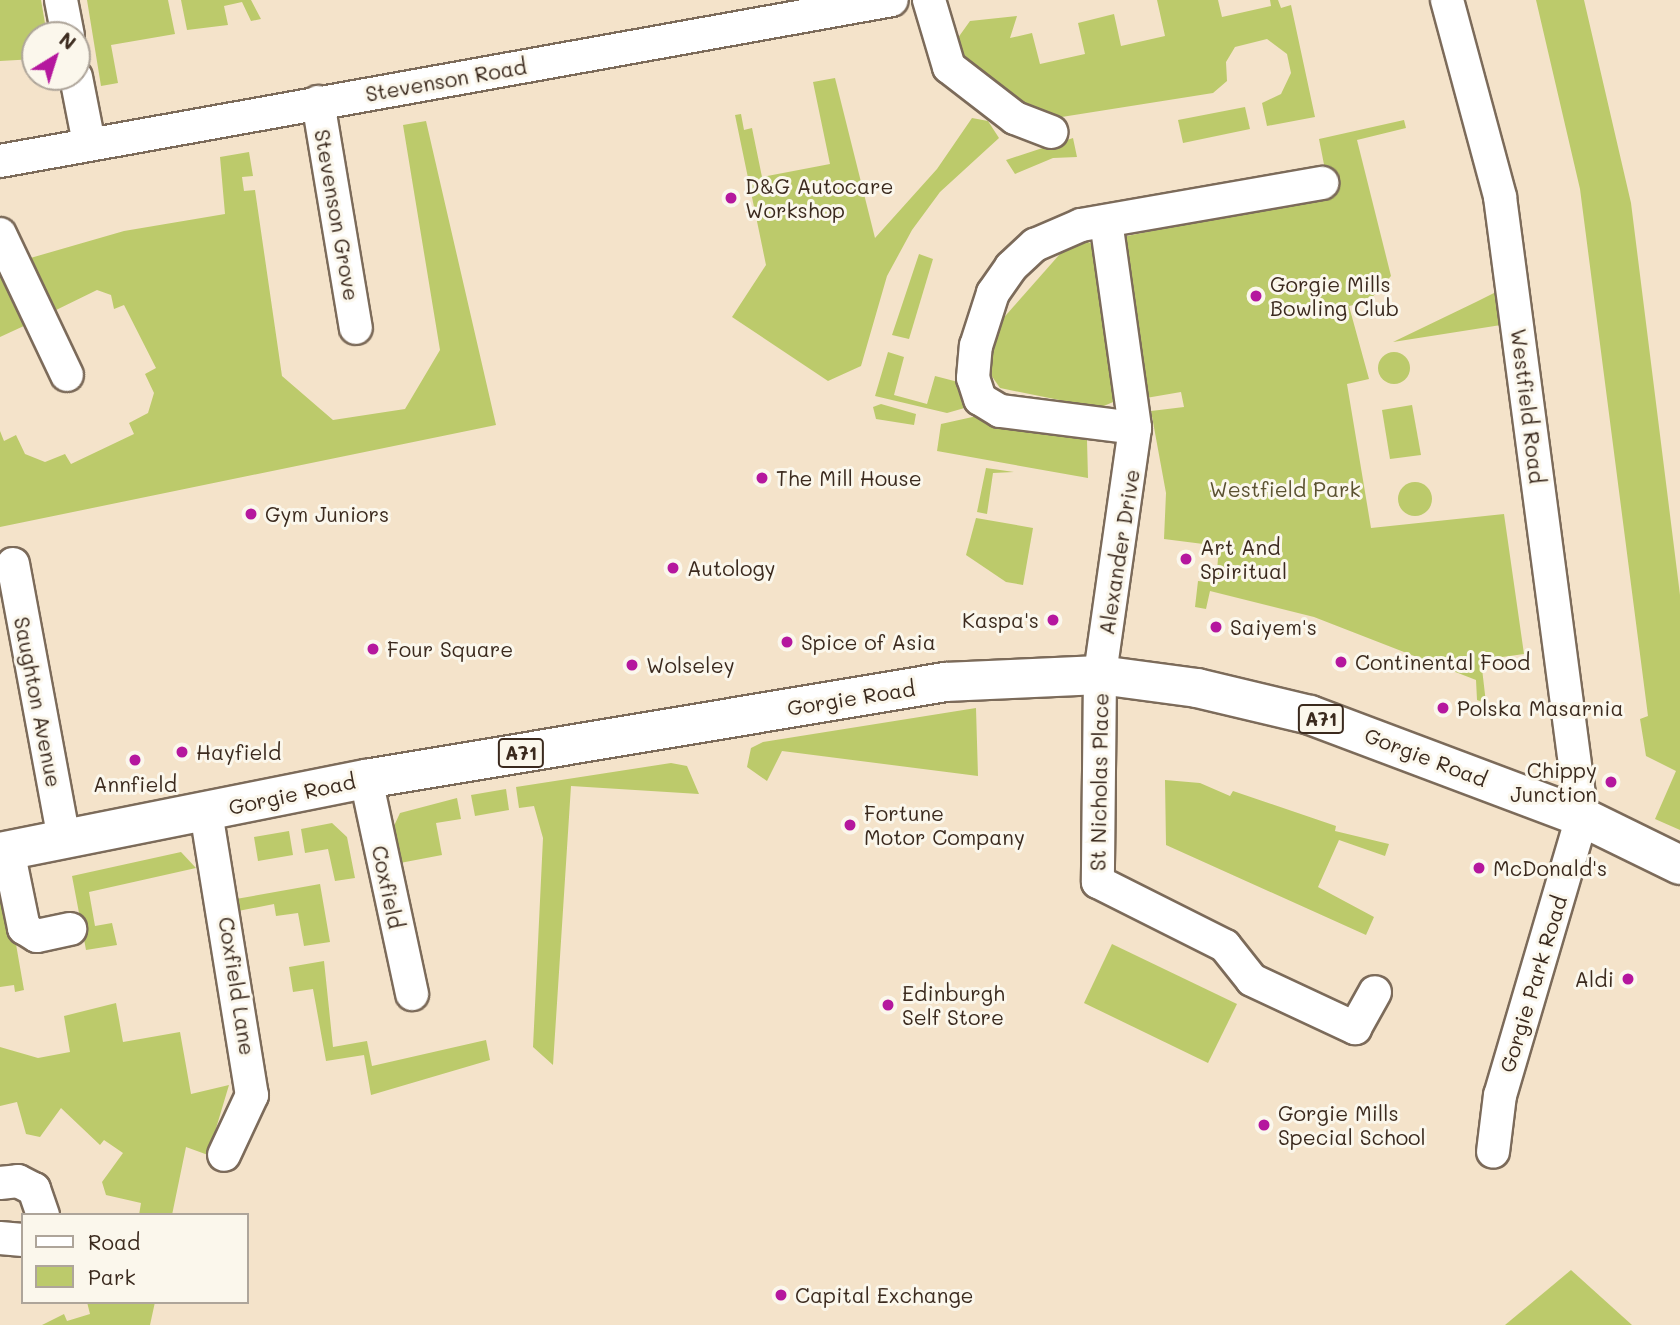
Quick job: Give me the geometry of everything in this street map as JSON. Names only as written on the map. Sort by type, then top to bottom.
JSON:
[{"type":"main road","name":"Gorgie Road","points":[[4,851],[366,779],[945,682],[1100,676],[1197,688],[1310,715],[1582,817],[1680,865]]},
{"type":"street","points":[[61,0],[65,21]]},
{"type":"street","name":"Stevenson Road","points":[[0,161],[839,5],[892,0]]},
{"type":"street","points":[[929,0],[949,67],[1015,118],[1051,132]]},
{"type":"street","name":"Westfield Road","points":[[1447,0],[1500,197],[1582,817]]},
{"type":"street","points":[[79,91],[89,143]]},
{"type":"street","name":"Stevenson Grove","points":[[318,102],[356,328]]},
{"type":"street","points":[[1135,428],[996,410],[980,399],[974,384],[986,310],[1011,267],[1050,237],[1106,221],[1322,183]]},
{"type":"street","name":"Alexander Drive","points":[[1100,676],[1135,428],[1106,221]]},
{"type":"street","points":[[0,234],[67,375]]},
{"type":"street","name":"Saughton Avenue","points":[[13,564],[64,839]]},
{"type":"street","name":"St Nicholas Place","points":[[1100,676],[1098,882],[1105,891],[1225,946],[1252,980],[1355,1028],[1375,992]]},
{"type":"street","name":"Coxfield","points":[[366,779],[412,994]]},
{"type":"street","name":"Coxfield Lane","points":[[206,812],[252,1095],[224,1155]]},
{"type":"street","name":"Gorgie Park Road","points":[[1493,1152],[1500,1095],[1582,817]]},
{"type":"street","points":[[4,851],[24,928],[37,936],[70,929]]},
{"type":"street","points":[[0,1184],[18,1181],[34,1189],[42,1213]]},
{"type":"street","points":[[0,1238],[21,1240]]},
{"type":"green space","points":[[0,0],[41,0],[45,21],[21,21],[21,60],[0,61]]},
{"type":"green space","points":[[87,0],[168,0],[175,34],[111,45],[118,83],[101,86]]},
{"type":"green space","points":[[181,0],[251,0],[261,19],[251,21],[242,2],[224,6],[228,25],[187,30]]},
{"type":"green space","points":[[1157,0],[1218,0],[1222,17],[1271,6],[1270,0],[1278,0],[1281,8],[1291,5],[1315,117],[1267,126],[1262,103],[1281,94],[1291,73],[1287,54],[1267,39],[1235,47],[1226,62],[1227,81],[1213,93],[1049,119],[1039,118],[959,57],[955,42],[970,21],[1017,16],[1010,38],[1032,33],[1040,64],[1085,54],[1078,23],[1114,14],[1121,46],[1165,36]]},
{"type":"green space","points":[[1536,0],[1584,0],[1631,203],[1680,595],[1680,830],[1655,819],[1676,771],[1646,756],[1640,719],[1648,716],[1580,189]]},
{"type":"green space","points":[[835,78],[875,238],[937,169],[972,118],[988,121],[999,138],[940,192],[912,230],[887,276],[861,366],[828,381],[732,317],[766,265],[735,115],[741,114],[744,130],[752,128],[762,177],[830,164],[813,82]]},
{"type":"green space","points":[[1245,107],[1250,129],[1183,143],[1178,120]]},
{"type":"green space","name":"Westfield Park","points":[[1404,120],[1406,128],[1357,140],[1391,276],[1368,302],[1349,306],[1369,379],[1347,384],[1371,528],[1504,514],[1524,654],[1481,660],[1486,703],[1477,700],[1476,680],[1314,617],[1210,591],[1206,609],[1195,607],[1198,581],[1216,583],[1219,546],[1164,539],[1166,493],[1151,411],[1184,407],[1181,392],[1146,398],[1122,237],[1330,195],[1319,139]]},
{"type":"green space","points":[[426,121],[496,425],[0,527],[0,431],[4,441],[16,435],[25,454],[45,462],[65,454],[71,464],[134,434],[129,423],[148,413],[154,393],[145,374],[156,368],[124,305],[114,309],[111,295],[97,290],[52,312],[27,259],[124,231],[225,214],[220,157],[249,152],[253,176],[242,177],[244,191],[255,190],[282,376],[333,420],[405,409],[440,350],[403,125]]},
{"type":"green space","points":[[1073,138],[1077,157],[1053,158],[1015,174],[1006,160]]},
{"type":"green space","points":[[1084,240],[1092,244],[1122,383],[1118,400],[1099,408],[1000,388],[991,375],[990,356],[999,323],[1067,246]]},
{"type":"green space","points":[[919,254],[933,259],[909,339],[892,335]]},
{"type":"green space","points":[[0,275],[26,325],[0,337]]},
{"type":"green space","points":[[1498,291],[1501,325],[1393,342],[1476,302]]},
{"type":"green space","points":[[888,352],[904,357],[894,395],[927,404],[935,376],[962,383],[968,407],[947,413],[875,396]]},
{"type":"green space","points":[[1394,352],[1405,357],[1410,368],[1405,379],[1394,384],[1383,379],[1378,368],[1383,357]]},
{"type":"green space","points":[[881,404],[916,414],[914,425],[876,419],[873,407]]},
{"type":"green space","points":[[1412,405],[1421,455],[1390,459],[1382,410]]},
{"type":"green space","points":[[977,416],[996,426],[1087,440],[1088,478],[937,451],[941,424]]},
{"type":"green space","points":[[986,468],[1014,472],[993,473],[987,514],[977,512]]},
{"type":"green space","points":[[1415,482],[1427,487],[1432,499],[1427,511],[1415,516],[1403,511],[1398,499],[1403,487]]},
{"type":"green space","points":[[976,518],[1033,528],[1023,585],[1006,582],[966,555]]},
{"type":"green space","points":[[976,708],[978,776],[782,751],[767,781],[747,767],[751,748],[763,742]]},
{"type":"green space","points":[[671,763],[687,766],[699,794],[571,786],[553,1065],[533,1047],[543,838],[534,806],[519,808],[516,787]]},
{"type":"green space","points":[[1165,780],[1200,783],[1230,796],[1233,791],[1336,826],[1335,831],[1389,844],[1385,856],[1339,840],[1318,887],[1374,917],[1366,935],[1166,845]]},
{"type":"green space","points":[[506,789],[509,810],[475,816],[471,795]]},
{"type":"green space","points":[[457,798],[461,819],[436,823],[442,855],[400,863],[393,828],[400,813]]},
{"type":"green space","points":[[332,823],[347,837],[355,878],[335,881],[328,849],[305,853],[301,829]]},
{"type":"green space","points":[[289,831],[293,855],[258,861],[254,837]]},
{"type":"green space","points":[[181,852],[196,868],[89,892],[95,926],[112,923],[117,945],[86,950],[72,876]]},
{"type":"green space","points":[[320,884],[330,942],[304,946],[298,913],[276,916],[274,904],[238,911],[236,899]]},
{"type":"green space","points":[[6,887],[24,990],[15,992],[14,985],[0,987],[0,888]]},
{"type":"green space","points":[[1112,944],[1237,1004],[1208,1063],[1084,1003]]},
{"type":"green space","points":[[324,961],[333,1047],[367,1041],[372,1066],[486,1040],[490,1060],[371,1095],[364,1055],[326,1061],[313,989],[293,992],[289,967]]},
{"type":"green space","points":[[116,1003],[123,1042],[180,1032],[191,1094],[229,1085],[208,1155],[186,1147],[172,1213],[139,1213],[141,1203],[106,1195],[102,1182],[123,1153],[104,1140],[100,1145],[61,1108],[40,1137],[26,1134],[17,1102],[0,1106],[0,1047],[38,1058],[70,1052],[64,1016]]},
{"type":"green space","points":[[1571,1270],[1632,1325],[1505,1325]]},
{"type":"green space","points":[[88,1304],[155,1304],[150,1325],[42,1325],[64,1314],[67,1321],[90,1314]]},
{"type":"place","name":"D&G Autocare Workshop","points":[[731,198]]},
{"type":"place","name":"Gorgie Mills Bowling Club","points":[[1256,296]]},
{"type":"place","name":"The Mill House","points":[[762,478]]},
{"type":"place","name":"Gym Juniors","points":[[251,514]]},
{"type":"place","name":"Art And Spiritual","points":[[1186,559]]},
{"type":"place","name":"Autology","points":[[673,568]]},
{"type":"place","name":"Kaspa's","points":[[1053,620]]},
{"type":"place","name":"Saiyem's","points":[[1216,627]]},
{"type":"place","name":"Spice of Asia","points":[[787,642]]},
{"type":"place","name":"Four Square","points":[[373,649]]},
{"type":"place","name":"Continental Food","points":[[1341,662]]},
{"type":"place","name":"Wolseley","points":[[632,665]]},
{"type":"place","name":"Polska Masarnia","points":[[1443,708]]},
{"type":"place","name":"Hayfield","points":[[182,752]]},
{"type":"place","name":"Annfield","points":[[135,760]]},
{"type":"place","name":"Chippy Junction","points":[[1611,782]]},
{"type":"place","name":"Fortune Motor Company","points":[[850,825]]},
{"type":"place","name":"McDonald's","points":[[1479,868]]},
{"type":"place","name":"Aldi","points":[[1628,979]]},
{"type":"place","name":"Edinburgh Self Store","points":[[888,1005]]},
{"type":"place","name":"Gorgie Mills Special School","points":[[1264,1125]]},
{"type":"place","name":"Capital Exchange","points":[[781,1295]]}]
